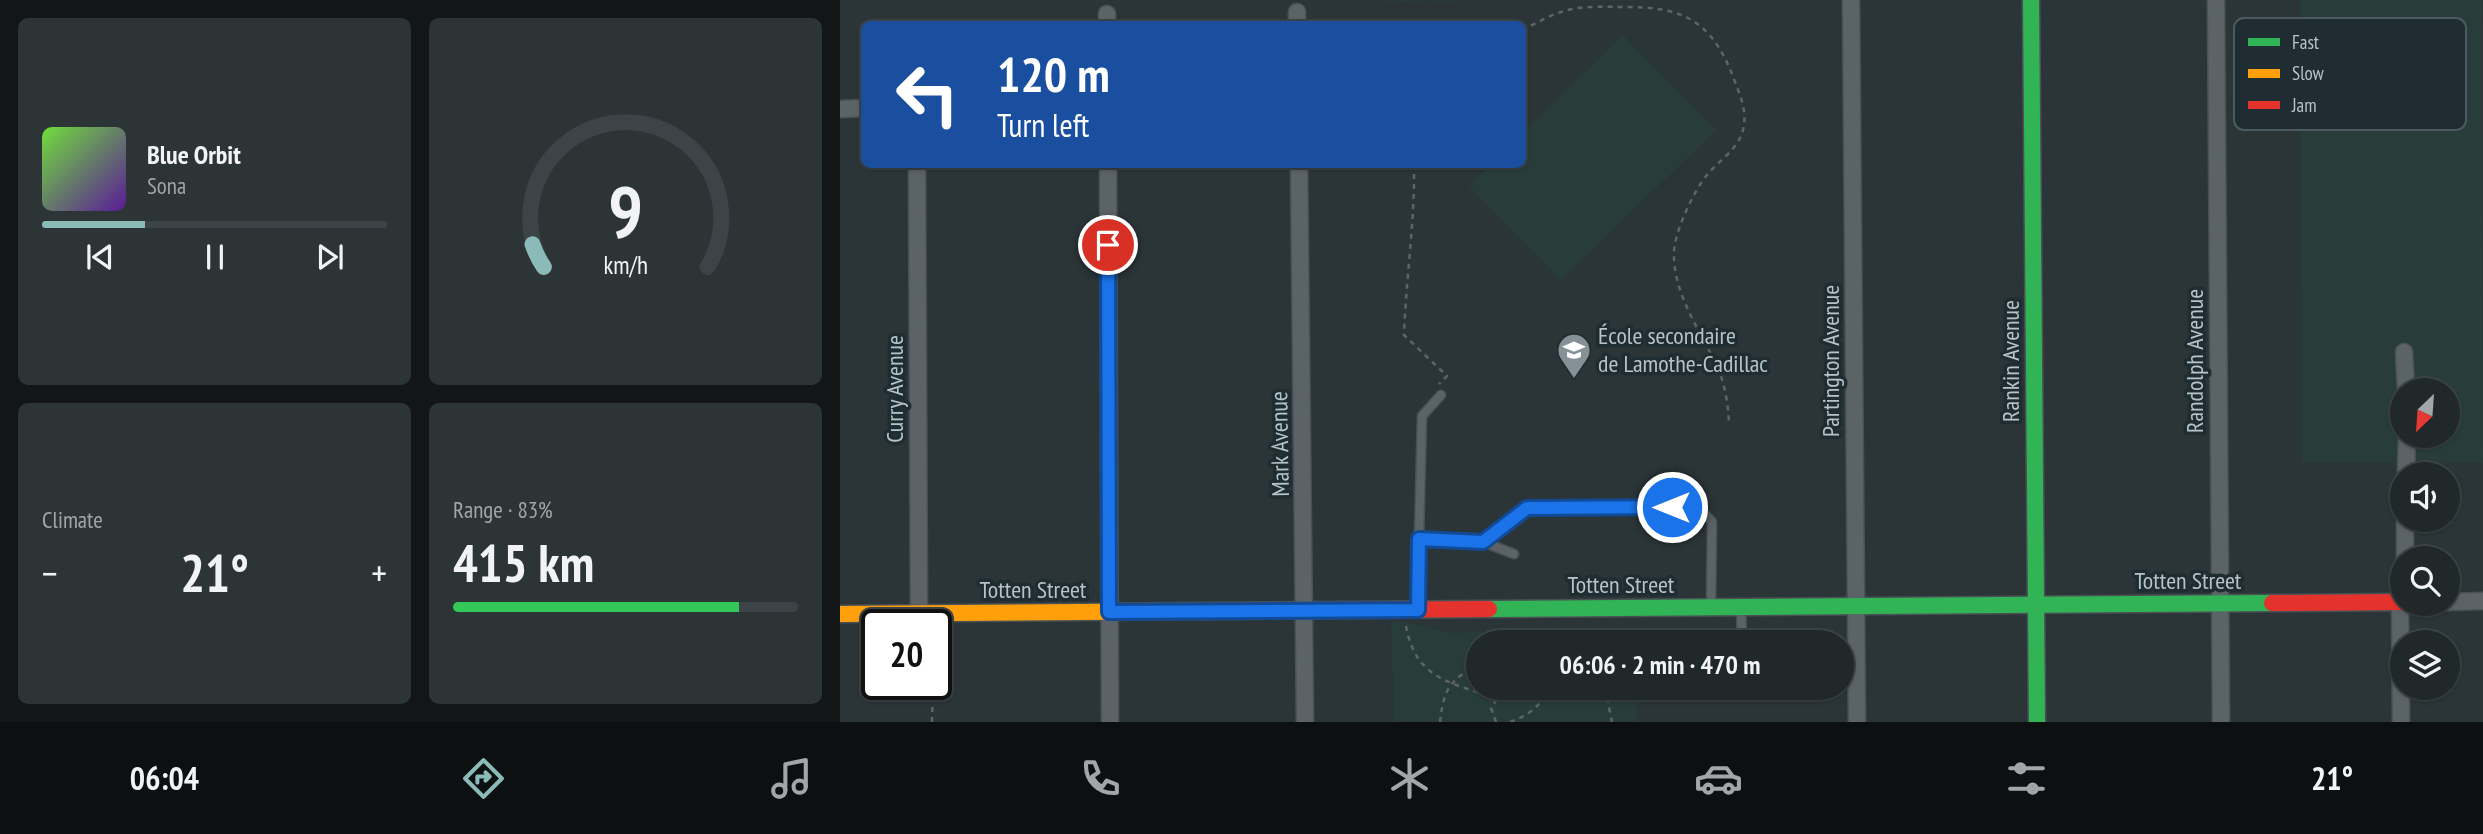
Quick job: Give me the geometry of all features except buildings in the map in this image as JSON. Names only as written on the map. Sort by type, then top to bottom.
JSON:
[{"type":"street","name":"Partington Avenue","points":[[1852,0],[1857,722]]},
{"type":"street","name":"Rankin Avenue","points":[[2031,0],[2037,722]]},
{"type":"street","name":"Randolph Avenue","points":[[2216,0],[2221,722]]},
{"type":"street","points":[[840,108],[861,108]]},
{"type":"street","name":"Curry Avenue","points":[[917,168],[919,609]]},
{"type":"street","points":[[1108,168],[1110,722]]},
{"type":"street","name":"Mark Avenue","points":[[1299,168],[1305,722]]},
{"type":"street","points":[[2404,352],[2405,378]]},
{"type":"street","points":[[2460,602],[2483,601]]},
{"type":"street","name":"Totten Street","points":[[952,614],[2390,602]]},
{"type":"street","name":"Totten Street","points":[[840,614],[861,614]]},
{"type":"street","points":[[2401,616],[2401,722]]},
{"type":"lane","points":[[1418,610],[1422,416],[1441,395]]},
{"type":"lane","points":[[1483,542],[1527,508],[1699,507],[1712,522],[1711,607]]},
{"type":"lane","points":[[1419,539],[1483,542],[1514,554]]},
{"type":"lane","points":[[1741,607],[1742,630]]},
{"type":"path","points":[[1526,28],[1561,12],[1583,7],[1665,9],[1688,16],[1701,27],[1712,38],[1728,65],[1742,100],[1745,114],[1743,131],[1737,145],[1699,185],[1675,241],[1674,253],[1676,274],[1683,296],[1725,389],[1729,423]]},
{"type":"path","points":[[1414,168],[1415,198],[1404,335],[1447,376],[1438,385]]},
{"type":"path","points":[[1407,629],[1409,645],[1419,662],[1438,678],[1466,687]]},
{"type":"path","points":[[1440,722],[1443,697],[1451,681],[1466,672]]},
{"type":"path","points":[[932,722],[933,700]]},
{"type":"path","points":[[1496,700],[1491,710],[1496,722]]},
{"type":"path","points":[[1510,722],[1526,715],[1541,700]]},
{"type":"path","points":[[1597,700],[1608,701],[1612,722]]},
{"type":"green space","points":[[1348,0],[1756,0],[1395,1]]},
{"type":"green space","points":[[2300,0],[2482,0],[2483,463],[2302,463],[2301,130],[2466,130],[2466,18],[2300,18]]},
{"type":"green space","points":[[1623,35],[1716,130],[1561,280],[1469,186],[1488,168],[1526,168],[1526,130]]},
{"type":"green space","points":[[1403,621],[1451,633],[1466,633],[1466,700],[1636,700],[1637,722],[1394,722],[1391,622]]},
{"type":"traffic: fast","points":[[2031,0],[2037,722]]},
{"type":"traffic: fast","points":[[1489,609],[2272,603]]},
{"type":"traffic: slow","points":[[840,614],[1205,611]]},
{"type":"traffic: jam","points":[[2272,603],[2390,602]]},
{"type":"traffic: jam","points":[[1205,611],[1489,609]]},
{"type":"place","name":"École secondaire de Lamothe-Cadillac","points":[[1574,380]]},
{"type":"route","points":[[1108,245],[1109,612],[1418,610],[1419,539],[1483,542],[1527,508],[1672,507]]}]
